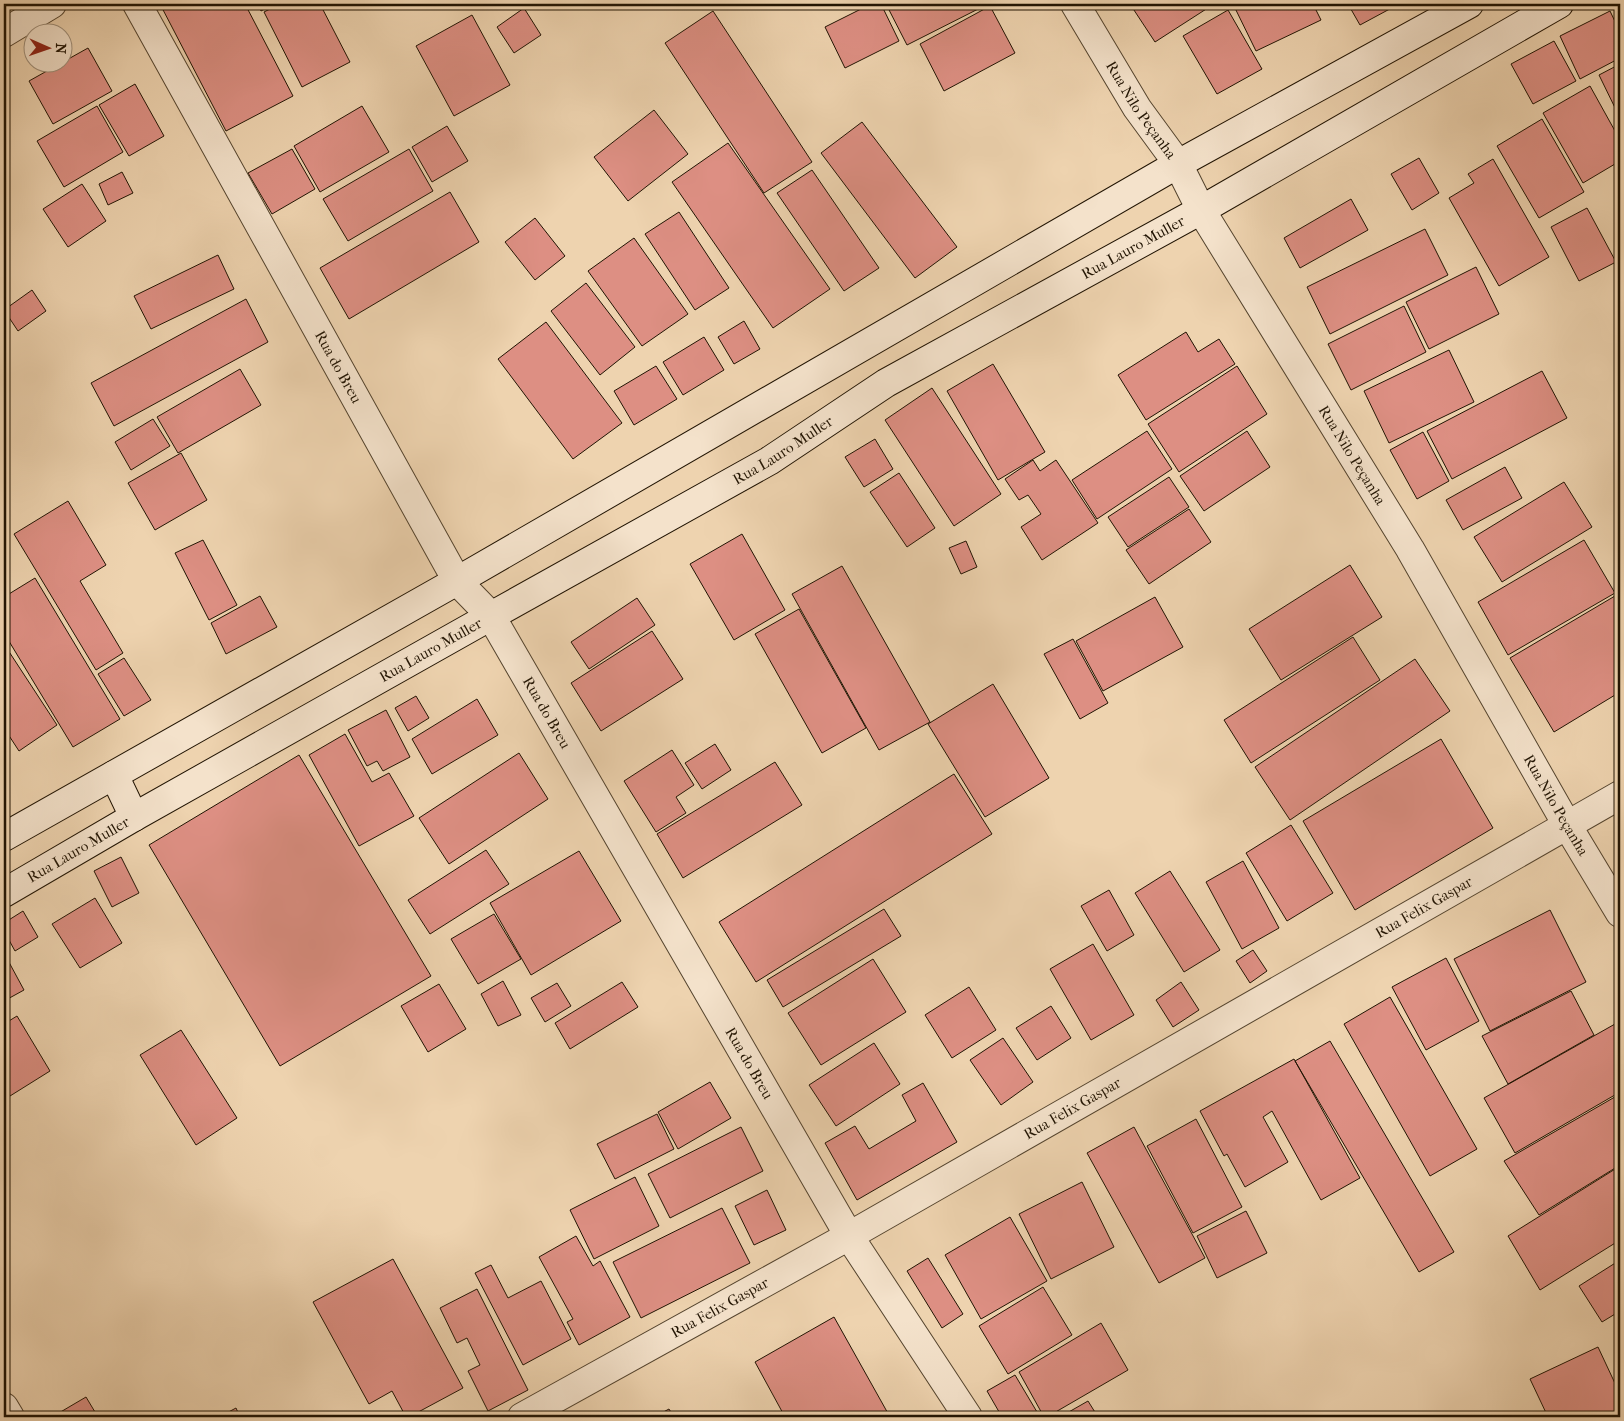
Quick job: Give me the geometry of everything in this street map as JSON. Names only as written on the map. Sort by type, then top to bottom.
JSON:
[{"type":"street","points":[[4,33],[52,4]]},
{"type":"street","name":"Rua do Breu","points":[[137,4],[457,581],[491,616],[849,1236],[968,1417]]},
{"type":"street","name":"Rua Nilo Peçanha","points":[[1075,4],[1137,108],[1178,164],[1201,210],[1410,549],[1567,825],[1620,913]]},
{"type":"street","points":[[4,837],[457,581],[1178,164],[1469,4]]},
{"type":"street","name":"Rua Lauro Muller","points":[[4,893],[134,817],[769,462],[886,383],[1201,210],[1559,4]]},
{"type":"street","points":[[114,775],[134,817]]},
{"type":"street","name":"Rua Felix Gaspar","points":[[522,1417],[849,1236],[1620,795]]},
{"type":"street","points":[[4,1407],[10,1417]]},
{"type":"building","points":[[160,4],[245,4],[293,96],[226,131]]},
{"type":"building","points":[[258,4],[274,4],[261,11]]},
{"type":"building","points":[[280,4],[320,4],[350,62],[302,87],[264,12]]},
{"type":"building","points":[[871,4],[881,4],[899,41],[845,68],[825,27]]},
{"type":"building","points":[[886,4],[988,4],[907,45]]},
{"type":"building","points":[[1130,4],[1214,4],[1155,42]]},
{"type":"building","points":[[1233,4],[1313,4],[1321,20],[1256,51]]},
{"type":"building","points":[[1348,4],[1399,4],[1360,25]]},
{"type":"building","points":[[990,6],[1015,53],[944,91],[920,44]]},
{"type":"building","points":[[524,8],[541,35],[514,53],[497,27]]},
{"type":"building","points":[[1228,10],[1262,69],[1217,94],[1183,36]]},
{"type":"building","points":[[713,11],[812,162],[764,193],[665,43]]},
{"type":"building","points":[[1610,11],[1620,32],[1620,58],[1580,79],[1560,36]]},
{"type":"building","points":[[472,15],[510,85],[454,116],[416,46]]},
{"type":"building","points":[[1554,41],[1576,81],[1533,104],[1511,64]]},
{"type":"building","points":[[88,48],[112,91],[53,124],[29,81],[45,72],[72,72],[72,57]]},
{"type":"building","points":[[1620,64],[1620,118],[1599,75]]},
{"type":"building","points":[[135,84],[164,136],[129,156],[99,105]]},
{"type":"building","points":[[1590,86],[1620,140],[1620,161],[1583,183],[1543,113]]},
{"type":"building","points":[[97,106],[123,152],[64,187],[37,141]]},
{"type":"building","points":[[362,106],[389,152],[320,192],[294,146]]},
{"type":"building","points":[[654,110],[688,154],[628,201],[594,157]]},
{"type":"building","points":[[1542,119],[1584,192],[1539,218],[1497,146]]},
{"type":"building","points":[[862,122],[957,247],[915,278],[821,153]]},
{"type":"building","points":[[447,126],[468,161],[432,182],[412,147]]},
{"type":"building","points":[[728,143],[830,289],[773,328],[672,182]]},
{"type":"building","points":[[292,149],[315,189],[272,214],[248,173]]},
{"type":"building","points":[[409,149],[433,191],[348,241],[323,199]]},
{"type":"building","points":[[1419,158],[1439,193],[1412,210],[1391,174]]},
{"type":"building","points":[[1493,159],[1549,257],[1499,286],[1449,198],[1474,183],[1468,174]]},
{"type":"building","points":[[812,170],[879,268],[844,291],[777,193]]},
{"type":"building","points":[[122,172],[133,193],[108,205],[99,184]]},
{"type":"building","points":[[82,184],[106,221],[68,247],[43,209]]},
{"type":"building","points":[[450,192],[479,242],[349,319],[320,268]]},
{"type":"building","points":[[1351,199],[1368,230],[1300,268],[1284,238]]},
{"type":"building","points":[[1587,208],[1616,262],[1579,281],[1551,227]]},
{"type":"building","points":[[679,212],[729,288],[695,310],[645,234]]},
{"type":"building","points":[[535,218],[565,256],[535,280],[505,242]]},
{"type":"building","points":[[1425,229],[1448,275],[1330,334],[1307,287]]},
{"type":"building","points":[[634,238],[688,314],[642,346],[588,271]]},
{"type":"building","points":[[218,255],[234,289],[151,329],[134,296]]},
{"type":"building","points":[[1476,267],[1499,314],[1429,349],[1406,302]]},
{"type":"building","points":[[586,283],[635,347],[600,375],[551,311]]},
{"type":"building","points":[[32,290],[46,311],[18,331],[4,310]]},
{"type":"building","points":[[246,299],[268,342],[114,426],[91,383]]},
{"type":"building","points":[[1404,306],[1426,352],[1351,390],[1328,344]]},
{"type":"building","points":[[744,321],[760,349],[734,364],[718,337]]},
{"type":"building","points":[[546,322],[622,423],[573,459],[498,359]]},
{"type":"building","points":[[1186,332],[1198,352],[1219,339],[1235,364],[1146,420],[1118,375]]},
{"type":"building","points":[[704,337],[724,370],[683,395],[663,362]]},
{"type":"building","points":[[1449,350],[1474,402],[1389,443],[1364,391]]},
{"type":"building","points":[[993,364],[1045,452],[998,480],[947,391]]},
{"type":"building","points":[[656,366],[677,399],[634,425],[614,391]]},
{"type":"building","points":[[1237,366],[1267,414],[1179,472],[1148,424]]},
{"type":"building","points":[[240,369],[261,405],[178,453],[157,417]]},
{"type":"building","points":[[1542,371],[1567,418],[1452,479],[1427,431]]},
{"type":"building","points":[[932,388],[1001,494],[954,526],[885,420]]},
{"type":"building","points":[[153,419],[170,446],[131,470],[115,442]]},
{"type":"building","points":[[1147,431],[1172,469],[1097,519],[1072,480]]},
{"type":"building","points":[[1247,431],[1270,467],[1204,511],[1180,476]]},
{"type":"building","points":[[1423,432],[1449,481],[1417,499],[1390,450]]},
{"type":"building","points":[[875,439],[893,469],[864,487],[845,457]]},
{"type":"building","points":[[181,453],[207,500],[155,530],[128,483]]},
{"type":"building","points":[[1033,460],[1040,471],[1056,460],[1098,523],[1042,560],[1021,527],[1041,514],[1028,495],[1019,500],[1005,479]]},
{"type":"building","points":[[1505,467],[1522,498],[1463,530],[1446,500]]},
{"type":"building","points":[[899,473],[935,528],[907,547],[870,492]]},
{"type":"building","points":[[1169,477],[1189,507],[1128,547],[1108,517]]},
{"type":"building","points":[[1564,482],[1592,527],[1502,582],[1474,537]]},
{"type":"building","points":[[68,501],[106,565],[80,581],[123,653],[96,670],[14,534]]},
{"type":"building","points":[[1189,509],[1211,542],[1149,584],[1126,550]]},
{"type":"building","points":[[742,534],[785,610],[734,640],[690,564]]},
{"type":"building","points":[[203,540],[237,605],[209,620],[175,553]]},
{"type":"building","points":[[1584,540],[1615,593],[1508,655],[1478,602]]},
{"type":"building","points":[[966,541],[977,567],[961,574],[949,548]]},
{"type":"building","points":[[1350,565],[1382,617],[1281,680],[1249,629]]},
{"type":"building","points":[[842,566],[930,722],[879,750],[792,594]]},
{"type":"building","points":[[35,578],[120,719],[73,747],[4,633],[4,597]]},
{"type":"building","points":[[1620,593],[1620,692],[1554,732],[1510,658]]},
{"type":"building","points":[[260,596],[277,627],[226,654],[211,623]]},
{"type":"building","points":[[1155,597],[1183,647],[1103,691],[1076,641]]},
{"type":"building","points":[[637,598],[655,625],[589,669],[571,642]]},
{"type":"building","points":[[799,609],[866,728],[822,753],[755,634]]},
{"type":"building","points":[[652,631],[683,679],[601,731],[571,683]]},
{"type":"building","points":[[1353,637],[1380,680],[1251,763],[1224,720]]},
{"type":"building","points":[[1073,639],[1108,703],[1080,719],[1044,654]]},
{"type":"building","points":[[4,644],[57,725],[19,751],[4,728]]},
{"type":"building","points":[[124,658],[151,700],[124,716],[98,674]]},
{"type":"building","points":[[1415,659],[1450,711],[1290,820],[1255,767]]},
{"type":"building","points":[[993,684],[1049,778],[985,817],[928,724]]},
{"type":"building","points":[[416,696],[429,718],[408,731],[395,708]]},
{"type":"building","points":[[477,699],[498,735],[432,774],[412,739]]},
{"type":"building","points":[[386,710],[410,757],[383,771],[377,761],[367,766],[348,730]]},
{"type":"building","points":[[345,734],[372,782],[389,773],[414,816],[359,846],[309,755]]},
{"type":"building","points":[[1441,739],[1493,828],[1355,910],[1303,821]]},
{"type":"building","points":[[715,744],[731,770],[702,789],[685,763]]},
{"type":"building","points":[[672,750],[694,785],[676,797],[686,813],[656,832],[624,781]]},
{"type":"building","points":[[519,753],[548,799],[449,864],[419,818]]},
{"type":"building","points":[[299,755],[431,976],[280,1066],[149,845]]},
{"type":"building","points":[[775,762],[802,805],[683,878],[657,834]]},
{"type":"building","points":[[954,774],[992,834],[756,982],[719,922]]},
{"type":"building","points":[[1291,825],[1333,893],[1287,921],[1246,853]]},
{"type":"building","points":[[486,850],[509,884],[430,934],[408,900]]},
{"type":"building","points":[[579,851],[621,921],[531,975],[490,903]]},
{"type":"building","points":[[121,857],[139,893],[112,907],[94,871]]},
{"type":"building","points":[[1243,861],[1279,928],[1242,949],[1206,882]]},
{"type":"building","points":[[1170,871],[1220,950],[1184,972],[1135,893]]},
{"type":"building","points":[[1620,874],[1620,897],[1610,881]]},
{"type":"building","points":[[1109,890],[1134,935],[1107,951],[1081,906]]},
{"type":"building","points":[[95,898],[122,943],[80,968],[52,924]]},
{"type":"building","points":[[884,909],[901,936],[783,1007],[767,980]]},
{"type":"building","points":[[1550,910],[1586,982],[1490,1031],[1454,959]]},
{"type":"building","points":[[23,911],[38,937],[15,951],[4,931],[4,923]]},
{"type":"building","points":[[494,914],[521,959],[478,984],[451,939]]},
{"type":"building","points":[[1093,944],[1134,1015],[1091,1040],[1050,969]]},
{"type":"building","points":[[1253,950],[1267,971],[1250,983],[1236,961]]},
{"type":"building","points":[[4,953],[24,990],[4,1001]]},
{"type":"building","points":[[1446,958],[1479,1021],[1426,1050],[1392,987]]},
{"type":"building","points":[[873,959],[906,1012],[821,1065],[788,1013]]},
{"type":"building","points":[[503,981],[521,1015],[498,1026],[481,994]]},
{"type":"building","points":[[622,982],[638,1007],[570,1049],[555,1023]]},
{"type":"building","points":[[1181,982],[1199,1010],[1173,1027],[1156,1000]]},
{"type":"building","points":[[557,983],[571,1006],[545,1022],[531,998]]},
{"type":"building","points":[[439,984],[466,1029],[428,1052],[401,1006]]},
{"type":"building","points":[[969,987],[996,1030],[952,1058],[925,1015]]},
{"type":"building","points":[[1571,991],[1594,1035],[1508,1084],[1482,1036]]},
{"type":"building","points":[[1390,997],[1477,1149],[1430,1176],[1344,1024]]},
{"type":"building","points":[[1051,1006],[1071,1038],[1037,1060],[1016,1028]]},
{"type":"building","points":[[17,1016],[50,1071],[10,1096],[4,1085],[4,1024]]},
{"type":"building","points":[[1615,1024],[1620,1034],[1620,1092],[1515,1153],[1484,1098]]},
{"type":"building","points":[[181,1030],[237,1118],[196,1145],[140,1055]]},
{"type":"building","points":[[1003,1038],[1033,1082],[1001,1105],[970,1060]]},
{"type":"building","points":[[1330,1041],[1454,1252],[1419,1272],[1295,1061]]},
{"type":"building","points":[[874,1043],[900,1084],[836,1126],[809,1085]]},
{"type":"building","points":[[1294,1059],[1360,1178],[1321,1200],[1272,1111],[1263,1117],[1288,1162],[1245,1187],[1227,1154],[1224,1156],[1200,1111]]},
{"type":"building","points":[[710,1082],[731,1118],[678,1149],[658,1112]]},
{"type":"building","points":[[923,1083],[957,1142],[857,1200],[825,1143],[855,1126],[869,1149],[916,1121],[902,1095]]},
{"type":"building","points":[[1620,1094],[1620,1165],[1539,1215],[1504,1161]]},
{"type":"building","points":[[657,1114],[674,1149],[615,1179],[597,1144]]},
{"type":"building","points":[[1196,1119],[1242,1207],[1193,1233],[1147,1146]]},
{"type":"building","points":[[741,1127],[763,1171],[670,1218],[648,1174]]},
{"type":"building","points":[[1134,1127],[1205,1258],[1159,1283],[1087,1153]]},
{"type":"building","points":[[1620,1166],[1620,1240],[1540,1290],[1508,1236]]},
{"type":"building","points":[[635,1177],[659,1226],[594,1259],[570,1210]]},
{"type":"building","points":[[1082,1182],[1114,1247],[1051,1279],[1019,1214]]},
{"type":"building","points":[[767,1190],[786,1230],[754,1245],[735,1206]]},
{"type":"building","points":[[722,1208],[750,1263],[641,1318],[613,1262]]},
{"type":"building","points":[[1246,1211],[1267,1253],[1217,1278],[1197,1236]]},
{"type":"building","points":[[1010,1217],[1047,1281],[981,1319],[945,1255]]},
{"type":"building","points":[[576,1236],[593,1266],[600,1261],[630,1317],[579,1345],[567,1322],[573,1319],[539,1257]]},
{"type":"building","points":[[928,1258],[963,1314],[942,1328],[907,1271]]},
{"type":"building","points":[[393,1259],[463,1388],[409,1417],[406,1417],[392,1391],[369,1404],[313,1302]]},
{"type":"building","points":[[1620,1260],[1620,1311],[1602,1322],[1579,1286]]},
{"type":"building","points":[[491,1265],[508,1298],[541,1281],[571,1339],[523,1365],[475,1273]]},
{"type":"building","points":[[1043,1287],[1072,1335],[1008,1374],[979,1326]]},
{"type":"building","points":[[477,1289],[528,1390],[488,1411],[468,1371],[480,1365],[467,1338],[457,1343],[440,1308]]},
{"type":"building","points":[[834,1317],[890,1417],[785,1417],[755,1362]]},
{"type":"building","points":[[1101,1323],[1128,1370],[1044,1417],[1019,1372]]},
{"type":"building","points":[[1598,1347],[1620,1394],[1620,1415],[1616,1417],[1548,1417],[1530,1379]]},
{"type":"building","points":[[1015,1375],[1040,1417],[1002,1417],[987,1391]]},
{"type":"building","points":[[86,1397],[98,1417],[52,1417]]},
{"type":"building","points":[[1088,1401],[1098,1417],[1060,1417]]},
{"type":"building","points":[[236,1408],[240,1417],[219,1417]]},
{"type":"building","points":[[669,1409],[674,1417],[654,1417]]}]
